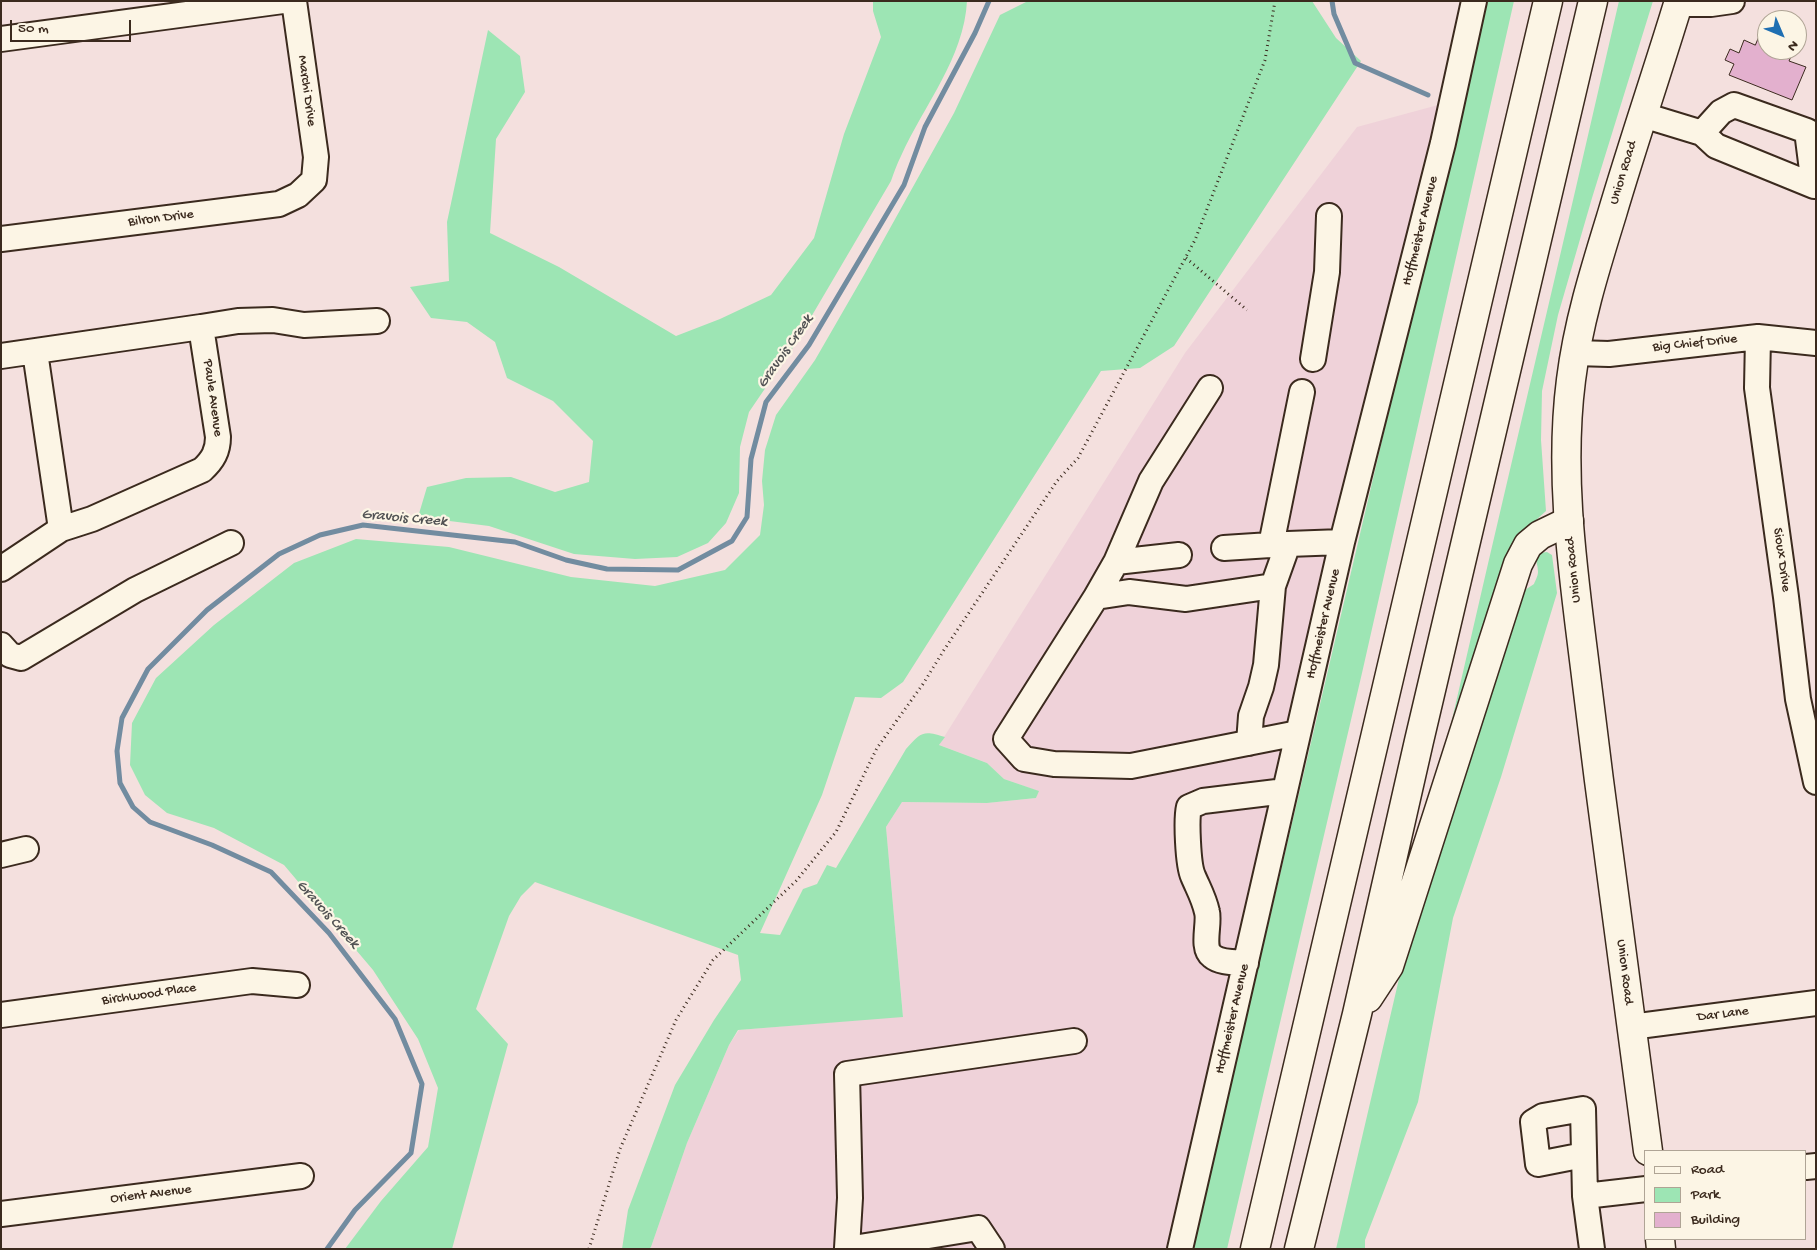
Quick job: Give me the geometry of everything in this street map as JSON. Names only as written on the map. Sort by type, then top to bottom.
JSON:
[{"type":"main road","points":[[1255,1249],[1548,1]]},
{"type":"main road","points":[[1299,1249],[1357,1014],[1419,741],[1593,1]]},
{"type":"main road","name":"Union Road","points":[[1648,1150],[1591,717],[1569,521],[1566,445],[1567,411],[1574,353],[1593,274],[1678,3]]},
{"type":"main road","points":[[1357,1014],[1389,966],[1518,564],[1528,545],[1540,535],[1569,521]]},
{"type":"street","points":[[1,39],[283,1]]},
{"type":"street","name":"Marchi Drive","points":[[294,1],[316,158],[314,180]]},
{"type":"street","name":"Hoffmeister Avenue","points":[[1180,1249],[1342,542],[1443,143],[1474,1]]},
{"type":"street","points":[[1678,3],[1712,4],[1732,1]]},
{"type":"street","points":[[1643,114],[1702,134],[1716,146],[1814,186],[1807,131],[1734,105],[1721,112],[1702,134]]},
{"type":"street","name":"Bilron Drive","points":[[1,239],[279,204],[298,195],[314,180]]},
{"type":"street","points":[[1313,359],[1327,272],[1329,216]]},
{"type":"street","points":[[1,356],[238,321],[273,320],[304,325],[377,322]]},
{"type":"street","name":"Paule Avenue","points":[[1,569],[61,530],[92,519],[186,479],[202,470],[215,455],[218,448],[218,437],[201,327]]},
{"type":"street","name":"Big Chief Drive","points":[[1574,353],[1609,354],[1758,336],[1816,343]]},
{"type":"street","name":"Sioux Drive","points":[[1758,336],[1757,388],[1798,699],[1816,782]]},
{"type":"street","points":[[35,352],[61,530]]},
{"type":"street","points":[[1210,388],[1151,480],[1116,562],[1096,597],[1006,739],[1024,760],[1054,764],[1132,766],[1298,734]]},
{"type":"street","points":[[1249,743],[1251,716],[1266,665],[1273,586],[1302,392]]},
{"type":"street","points":[[1224,548],[1342,542]]},
{"type":"street","points":[[1,645],[10,654],[21,658],[135,590],[231,543]]},
{"type":"street","points":[[1116,562],[1179,555]]},
{"type":"street","points":[[1096,597],[1129,592],[1186,599],[1273,586]]},
{"type":"street","points":[[1246,963],[1218,959],[1211,956],[1206,949],[1208,914],[1202,894],[1192,874],[1186,817],[1189,807],[1203,801],[1285,791]]},
{"type":"street","points":[[1,855],[26,850]]},
{"type":"street","name":"Birchwood Place","points":[[1,1015],[252,981],[297,985]]},
{"type":"street","name":"Dar Lane","points":[[1631,1027],[1816,1003]]},
{"type":"street","points":[[992,1249],[978,1228],[892,1245],[847,1248],[850,1198],[847,1074],[1074,1041]]},
{"type":"street","points":[[1584,1155],[1585,1196],[1592,1249]]},
{"type":"street","name":"Orient Avenue","points":[[1,1214],[301,1176]]},
{"type":"street","points":[[1585,1196],[1644,1189]]},
{"type":"path","points":[[589,1249],[620,1149],[676,1020],[713,960],[796,881],[836,832],[877,748],[923,684],[1057,481],[1078,458],[1195,240],[1265,60],[1275,1]]},
{"type":"path","points":[[1186,258],[1247,310]]},
{"type":"shaded area","points":[[1438,105],[1171,1249],[649,1249],[687,1143],[729,1045],[739,1030],[903,1016],[886,827],[902,802],[987,803],[1036,798],[1038,791],[1004,779],[987,763],[939,745],[1185,353],[1357,127]]},
{"type":"green space","points":[[873,1],[967,1],[959,42],[951,62],[910,137],[891,181],[794,346],[749,412],[740,447],[739,493],[726,523],[708,543],[677,557],[635,559],[574,554],[489,526],[418,517],[427,487],[466,478],[511,477],[555,492],[589,482],[593,441],[553,401],[507,378],[495,342],[467,322],[431,318],[410,287],[449,281],[447,222],[488,30],[520,56],[525,92],[496,139],[490,233],[559,267],[676,336],[720,319],[771,295],[814,238],[844,134],[881,37],[873,11]]},
{"type":"green space","points":[[1028,1],[1312,1],[1336,38],[1361,61],[1174,346],[1140,368],[1101,371],[903,682],[881,698],[855,697],[822,795],[760,933],[780,935],[803,889],[817,884],[827,865],[836,868],[906,749],[915,739],[923,734],[927,733],[945,737],[939,745],[987,763],[1004,779],[1039,791],[1036,798],[987,803],[902,802],[886,827],[903,1017],[738,1030],[729,1045],[687,1143],[649,1249],[622,1249],[628,1210],[675,1085],[714,1020],[741,980],[738,955],[535,882],[521,896],[509,916],[476,1009],[508,1044],[452,1249],[345,1249],[381,1201],[428,1147],[438,1088],[418,1039],[373,970],[284,865],[214,828],[167,813],[145,795],[130,765],[132,723],[156,678],[214,625],[294,563],[356,539],[449,547],[571,577],[655,586],[725,570],[760,535],[764,505],[762,481],[765,450],[776,415],[815,360],[864,275],[954,113],[1000,15]]},
{"type":"green space","points":[[1488,1],[1514,1],[1362,673],[1227,1249],[1192,1249],[1407,334]]},
{"type":"green space","points":[[1619,1],[1653,1],[1558,315],[1542,391],[1541,440],[1546,511],[1526,529],[1445,750],[1576,188]]},
{"type":"green space","points":[[1547,552],[1552,555],[1557,593],[1501,777],[1453,918],[1418,1102],[1365,1240],[1365,1249],[1336,1249],[1405,953],[1422,892],[1525,590],[1534,584],[1538,572],[1537,561],[1540,553]]},
{"type":"building","points":[[1744,40],[1755,45],[1757,41],[1757,60],[1789,60],[1806,67],[1792,100],[1729,75],[1734,64],[1725,60],[1730,49],[1739,53]]},
{"type":"waterway","name":"Gravois Creek","points":[[327,1249],[355,1210],[411,1153],[422,1084],[395,1019],[329,933],[271,872],[212,845],[150,822],[133,807],[120,783],[117,751],[122,718],[148,669],[207,610],[279,554],[320,535],[363,525],[515,542],[566,560],[607,569],[678,570],[732,541],[747,517],[751,459],[766,402],[809,345],[904,185],[925,127],[975,33],[989,1]]},
{"type":"waterway","points":[[1332,1],[1334,14],[1355,63],[1428,95]]}]
